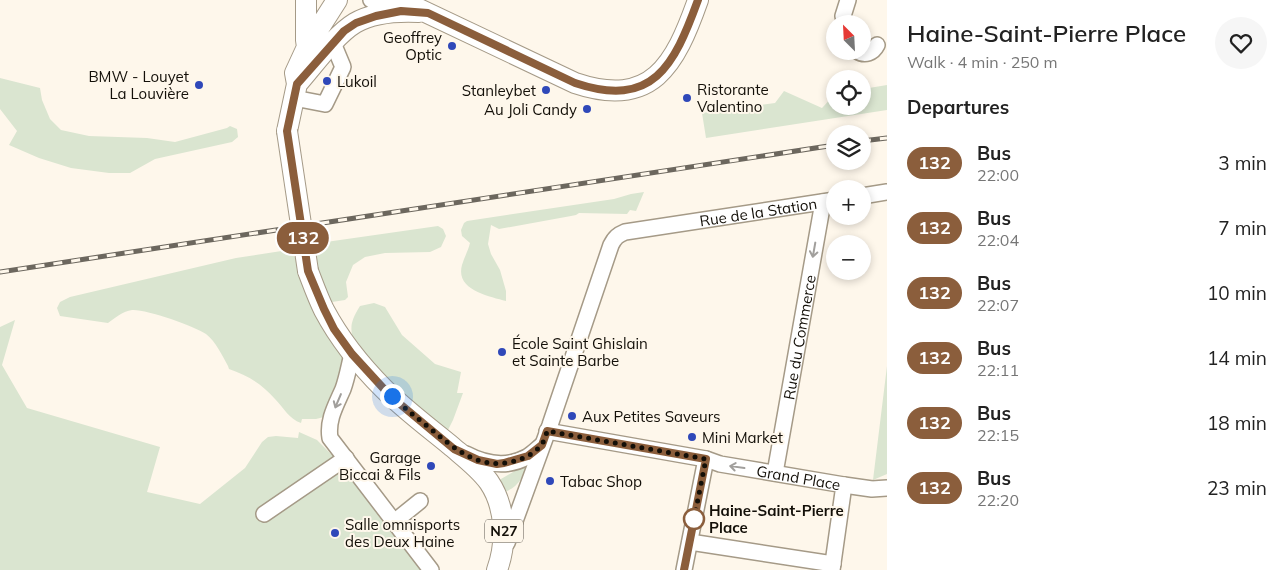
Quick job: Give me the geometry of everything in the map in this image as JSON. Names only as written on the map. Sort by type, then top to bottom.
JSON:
[{"type":"main road","points":[[306,0],[306,40],[310,57]]},
{"type":"main road","points":[[310,57],[337,0]]},
{"type":"main road","points":[[295,91],[295,73],[326,42],[352,0]]},
{"type":"main road","points":[[310,57],[333,43],[344,31],[356,23],[401,6],[428,13],[575,83],[599,90],[624,91],[645,84],[664,70],[687,27],[698,0]]},
{"type":"main road","name":"N27","points":[[295,91],[287,131],[308,271],[324,309],[334,329],[352,354],[384,389],[478,470],[492,488],[501,512],[504,531],[498,568]]},
{"type":"street","points":[[371,0],[401,6]]},
{"type":"street","points":[[843,15],[848,0]]},
{"type":"street","points":[[848,15],[848,8],[852,0]]},
{"type":"street","points":[[295,91],[325,104],[343,67],[333,43]]},
{"type":"street","points":[[871,195],[887,192]]},
{"type":"street","name":"Rue de la Station","points":[[498,568],[545,438],[611,244],[618,234],[826,201]]},
{"type":"street","name":"Rue du Commerce","points":[[775,473],[826,216]]},
{"type":"street","points":[[352,354],[343,387],[332,414],[328,430],[330,438],[432,570]]},
{"type":"street","points":[[531,477],[520,490],[507,497],[492,488],[493,476],[528,456],[545,438]]},
{"type":"street","name":"Grand Place","points":[[545,438],[706,459],[720,464],[844,485],[833,567]]},
{"type":"street","points":[[454,449],[478,460],[497,464],[512,462],[528,456]]},
{"type":"street","points":[[264,514],[346,458]]},
{"type":"street","points":[[684,570],[706,459]]},
{"type":"street","points":[[844,485],[872,489],[887,488]]},
{"type":"street","points":[[394,522],[420,501]]},
{"type":"street","points":[[690,542],[833,567]]},
{"type":"green space","points":[[0,78],[40,88],[42,100],[50,119],[61,130],[89,136],[147,138],[175,142],[230,126],[237,129],[238,137],[232,142],[155,159],[130,173],[109,173],[71,168],[39,158],[9,145],[17,131],[0,109]]},
{"type":"green space","points":[[887,85],[887,110],[871,112],[871,88]]},
{"type":"green space","points":[[784,91],[822,108],[826,104],[826,115],[855,115],[706,138],[702,113],[775,103]]},
{"type":"green space","points":[[644,192],[636,211],[630,210],[627,214],[579,213],[499,229],[491,225],[488,244],[500,270],[506,291],[506,301],[483,294],[468,286],[461,274],[462,265],[470,243],[462,236],[461,230],[467,221],[614,199]]},
{"type":"green space","points":[[438,226],[443,229],[446,236],[441,247],[430,252],[385,253],[365,257],[353,265],[346,282],[348,297],[345,300],[321,302],[352,354],[324,417],[302,419],[301,423],[290,416],[259,384],[229,369],[213,341],[200,331],[170,319],[139,310],[125,312],[108,323],[60,316],[57,308],[60,302],[70,297],[236,258],[288,250],[308,271],[319,243]]},
{"type":"green space","points":[[374,303],[385,307],[402,335],[435,364],[461,372],[457,393],[463,393],[443,440],[355,348],[351,331],[354,317],[360,306]]},
{"type":"green space","points":[[15,320],[2,365],[27,408],[160,447],[147,492],[200,504],[245,468],[262,442],[268,437],[298,438],[299,432],[317,440],[332,455],[340,450],[427,570],[0,570],[0,327]]},
{"type":"green space","points":[[887,366],[887,474],[873,480]]},
{"type":"green space","points":[[530,462],[516,485],[503,492],[498,484],[501,479]]},
{"type":"railway","points":[[871,140],[887,138]]},
{"type":"railway","points":[[0,272],[826,146]]},
{"type":"bus line","name":"132","points":[[684,570],[706,459],[547,431],[542,445],[528,456],[504,463],[488,463],[454,449],[400,404],[367,371],[342,342],[334,329],[308,271],[287,131],[297,84],[344,31],[367,18],[401,11],[428,13],[575,83],[599,90],[624,91],[645,84],[664,70],[677,49],[698,0]]},
{"type":"place","name":"Geoffrey Optic","points":[[452,46]]},
{"type":"place","name":"Lukoil","points":[[327,81]]},
{"type":"place","name":"BMW - Louyet La Louvière","points":[[199,85]]},
{"type":"place","name":"Stanleybet","points":[[546,90]]},
{"type":"place","name":"Ristorante Valentino","points":[[687,98]]},
{"type":"place","name":"Au Joli Candy","points":[[587,109]]},
{"type":"place","name":"École Saint Ghislain et Sainte Barbe","points":[[502,352]]},
{"type":"place","name":"Aux Petites Saveurs","points":[[572,416]]},
{"type":"place","name":"Mini Market","points":[[692,437]]},
{"type":"place","name":"Garage Biccai & Fils","points":[[431,466]]},
{"type":"place","name":"Tabac Shop","points":[[550,481]]},
{"type":"place","name":"Haine-Saint-Pierre Place","points":[[694,519]]},
{"type":"place","name":"Salle omnisports des Deux Haine","points":[[335,533]]},
{"type":"route","points":[[392,396],[454,449],[488,463],[504,463],[528,456],[542,445],[547,431],[706,459],[703,477],[693,524],[694,519]]}]
